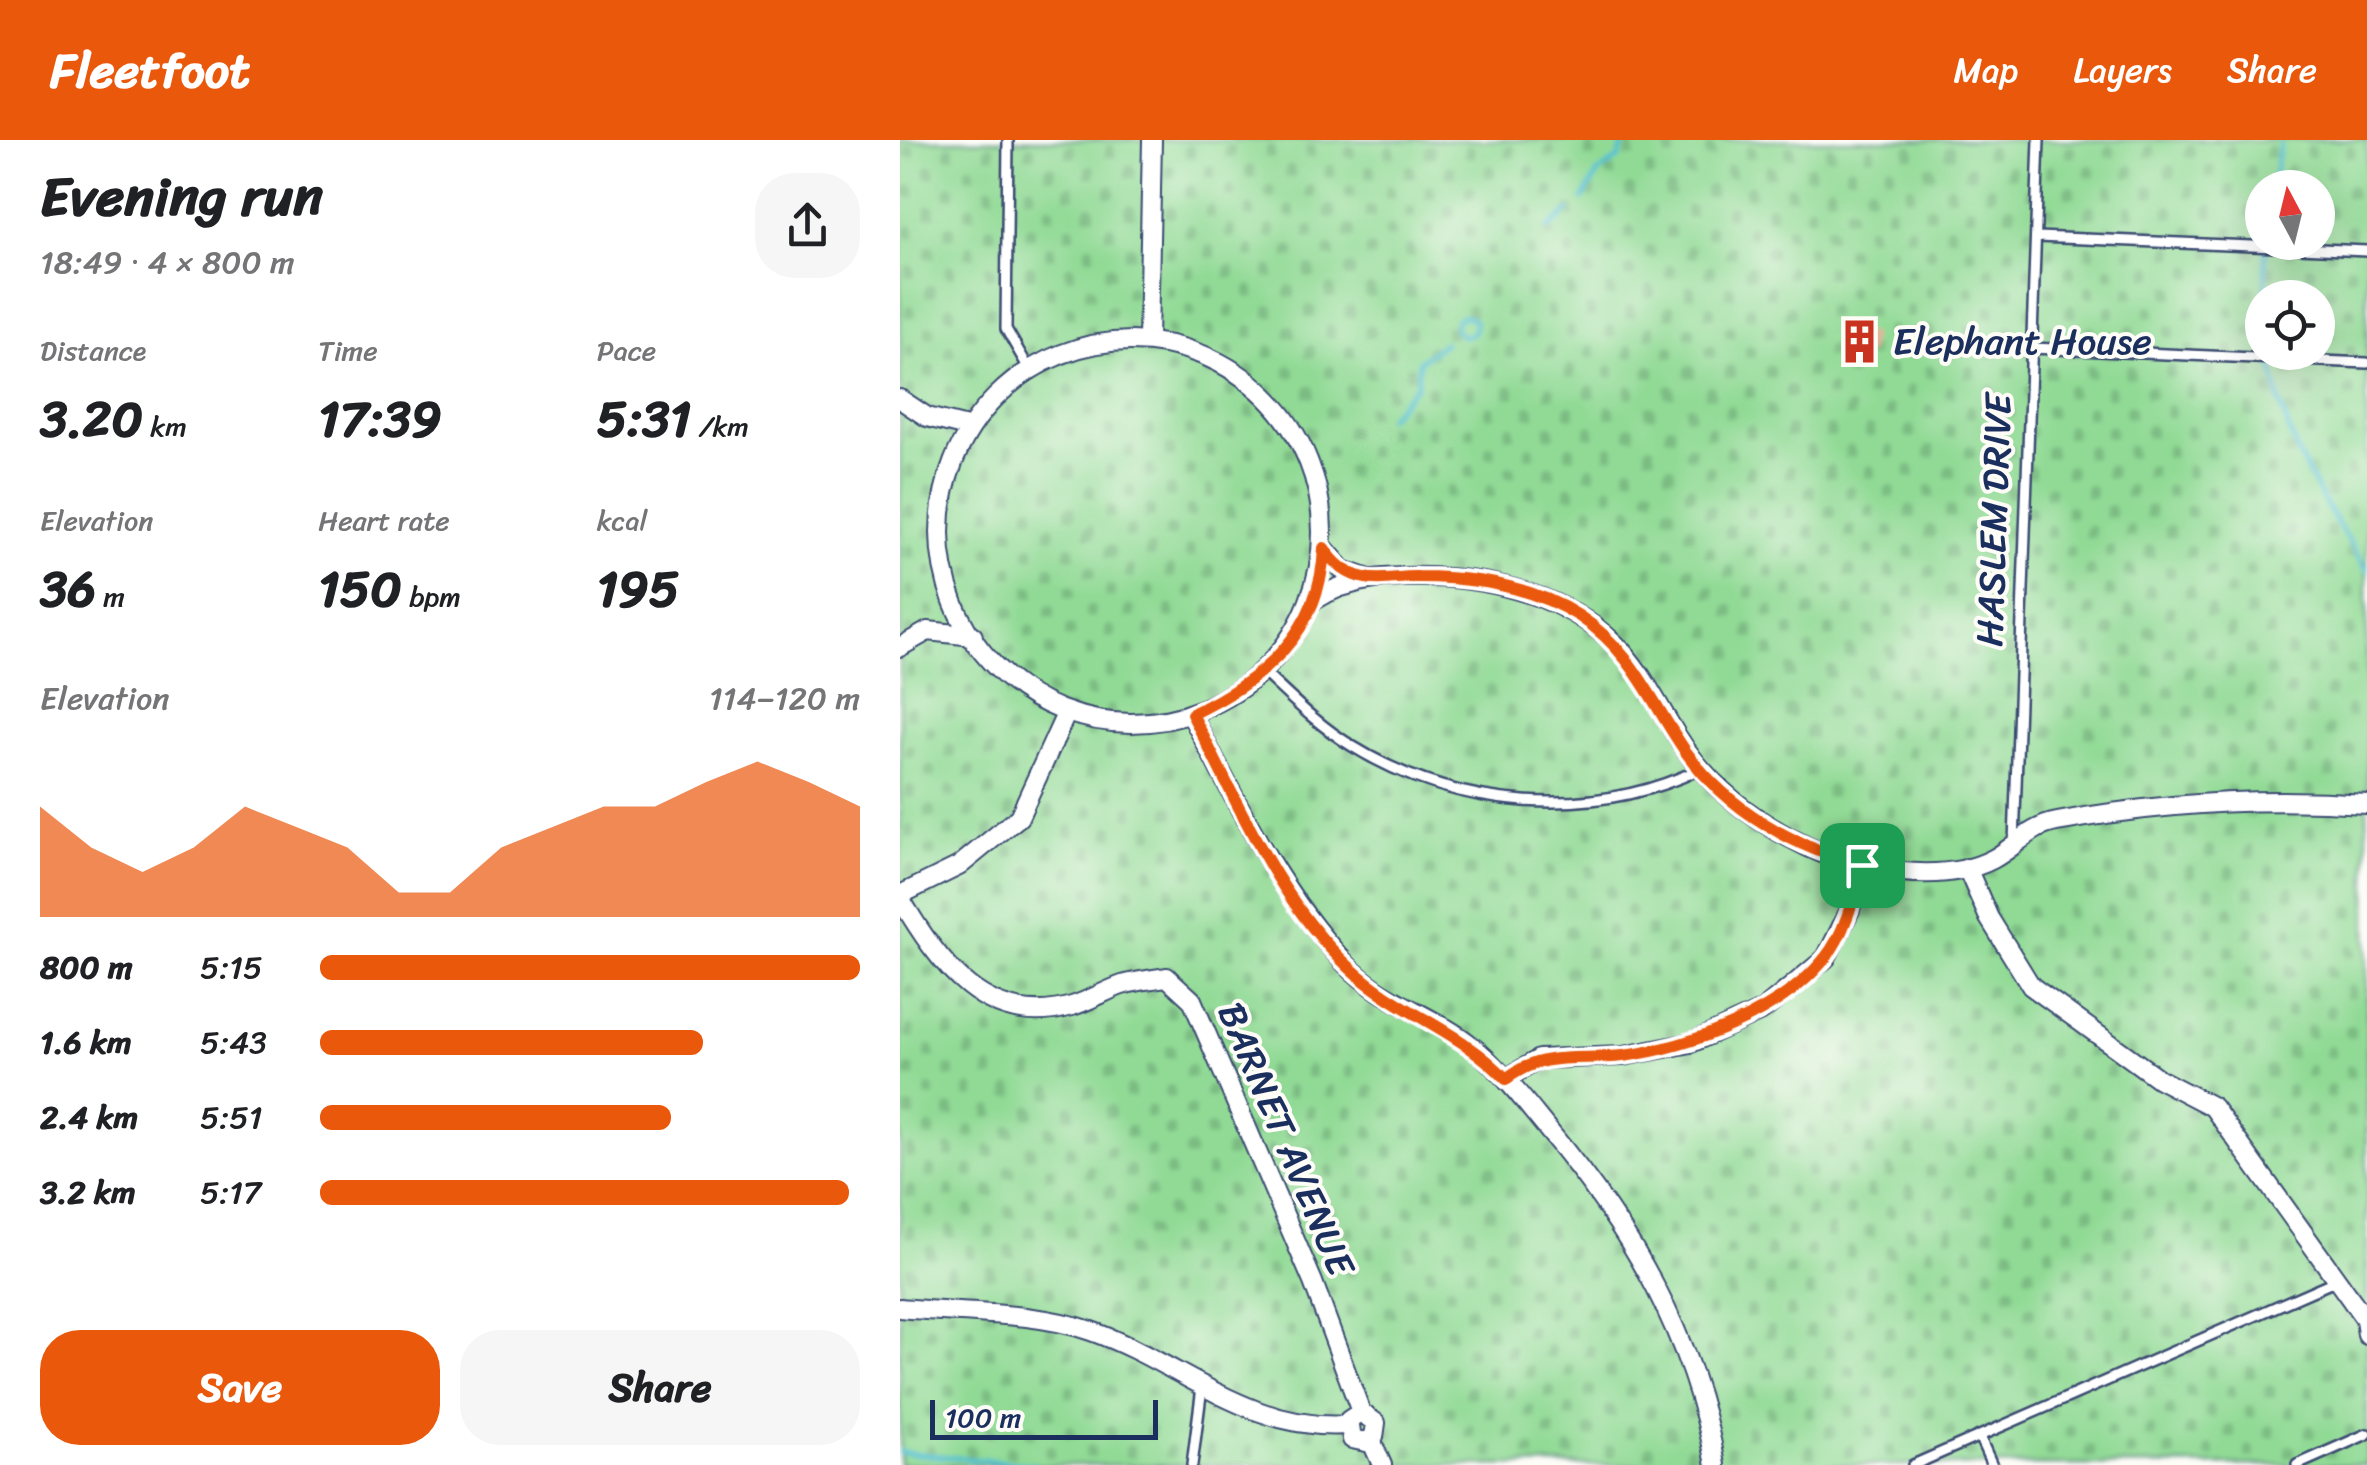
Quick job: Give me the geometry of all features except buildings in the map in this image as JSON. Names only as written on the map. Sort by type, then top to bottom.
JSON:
[{"type":"street","points":[[1148,341],[1152,140]]},
{"type":"street","points":[[1090,341],[1148,341],[1211,364],[1254,391],[1279,418],[1313,478],[1324,548],[1315,600],[1298,632],[1263,672],[1192,714],[1169,722],[1127,727],[1066,714],[1022,686],[974,636],[949,584],[940,530],[947,472],[967,427],[999,390],[1028,367],[1090,341]]},
{"type":"street","points":[[900,400],[927,417],[967,427]]},
{"type":"street","points":[[1324,548],[1343,570],[1369,580]]},
{"type":"street","points":[[1315,600],[1334,589],[1369,580],[1430,577],[1494,584],[1575,614],[1615,644],[1632,664],[1700,768],[1730,799],[1766,825],[1812,849],[1862,865],[1912,870],[1967,868],[1995,857],[2046,824],[2163,807],[2265,800],[2367,804]]},
{"type":"street","points":[[900,647],[928,631],[974,636]]},
{"type":"street","points":[[900,897],[959,866],[1019,817],[1066,714]]},
{"type":"street","points":[[1192,714],[1279,874],[1323,939],[1350,969],[1469,1044],[1506,1079],[1604,1200],[1650,1271],[1696,1380],[1716,1465]]},
{"type":"street","points":[[1506,1079],[1539,1059],[1623,1056],[1691,1043],[1764,1010],[1826,958],[1850,910],[1862,865]]},
{"type":"street","points":[[1967,868],[1983,908],[2032,986],[2159,1079],[2213,1107],[2366,1324]]},
{"type":"street","name":"BARNET AVENUE","points":[[900,897],[929,946],[970,990],[1014,1009],[1070,1007],[1124,984],[1167,977],[1192,1000],[1313,1282],[1354,1419],[1376,1422],[1371,1440],[1382,1465]]},
{"type":"street","points":[[900,1308],[1090,1331],[1276,1420],[1354,1419]]},
{"type":"lane","points":[[1008,140],[1006,328],[1028,367]]},
{"type":"lane","name":"HASLEM DRIVE","points":[[2014,843],[2039,140]]},
{"type":"lane","points":[[2037,237],[2367,251]]},
{"type":"lane","points":[[2032,348],[2367,363]]},
{"type":"lane","points":[[1263,672],[1352,747],[1478,795],[1558,805],[1668,782],[1700,768]]},
{"type":"lane","points":[[1913,1465],[2337,1280]]},
{"type":"lane","points":[[1192,1465],[1202,1387]]},
{"type":"lane","points":[[2297,1465],[2367,1434]]},
{"type":"lane","points":[[1980,1436],[1992,1465]]},
{"type":"green space","points":[[900,140],[2367,140],[2367,1465],[900,1465]]},
{"type":"waterway","points":[[1583,199],[1598,173],[1619,158],[1624,140]]},
{"type":"waterway","points":[[2275,170],[2280,145]]},
{"type":"waterway","points":[[1549,228],[1569,211]]},
{"type":"waterway","points":[[2265,260],[2266,280]]},
{"type":"waterway","points":[[1465,316],[1475,326],[1465,336],[1455,326],[1465,316]]},
{"type":"waterway","points":[[1388,417],[1417,385],[1419,361],[1444,343]]},
{"type":"waterway","points":[[2274,370],[2284,414],[2305,467],[2367,570]]},
{"type":"waterway","points":[[900,1452],[1034,1465]]},
{"type":"place","name":"Elephant House","points":[[1860,341]]},
{"type":"route","points":[[1324,548],[1343,570],[1369,580],[1412,576],[1494,584],[1556,604],[1615,644],[1646,683],[1686,751],[1730,799],[1789,838],[1862,865],[1850,910],[1826,958],[1764,1010],[1680,1046],[1623,1056],[1539,1059],[1506,1079],[1469,1044],[1406,1008],[1350,969],[1323,939],[1241,810],[1192,714],[1239,690],[1286,649],[1315,600],[1324,548]]}]
